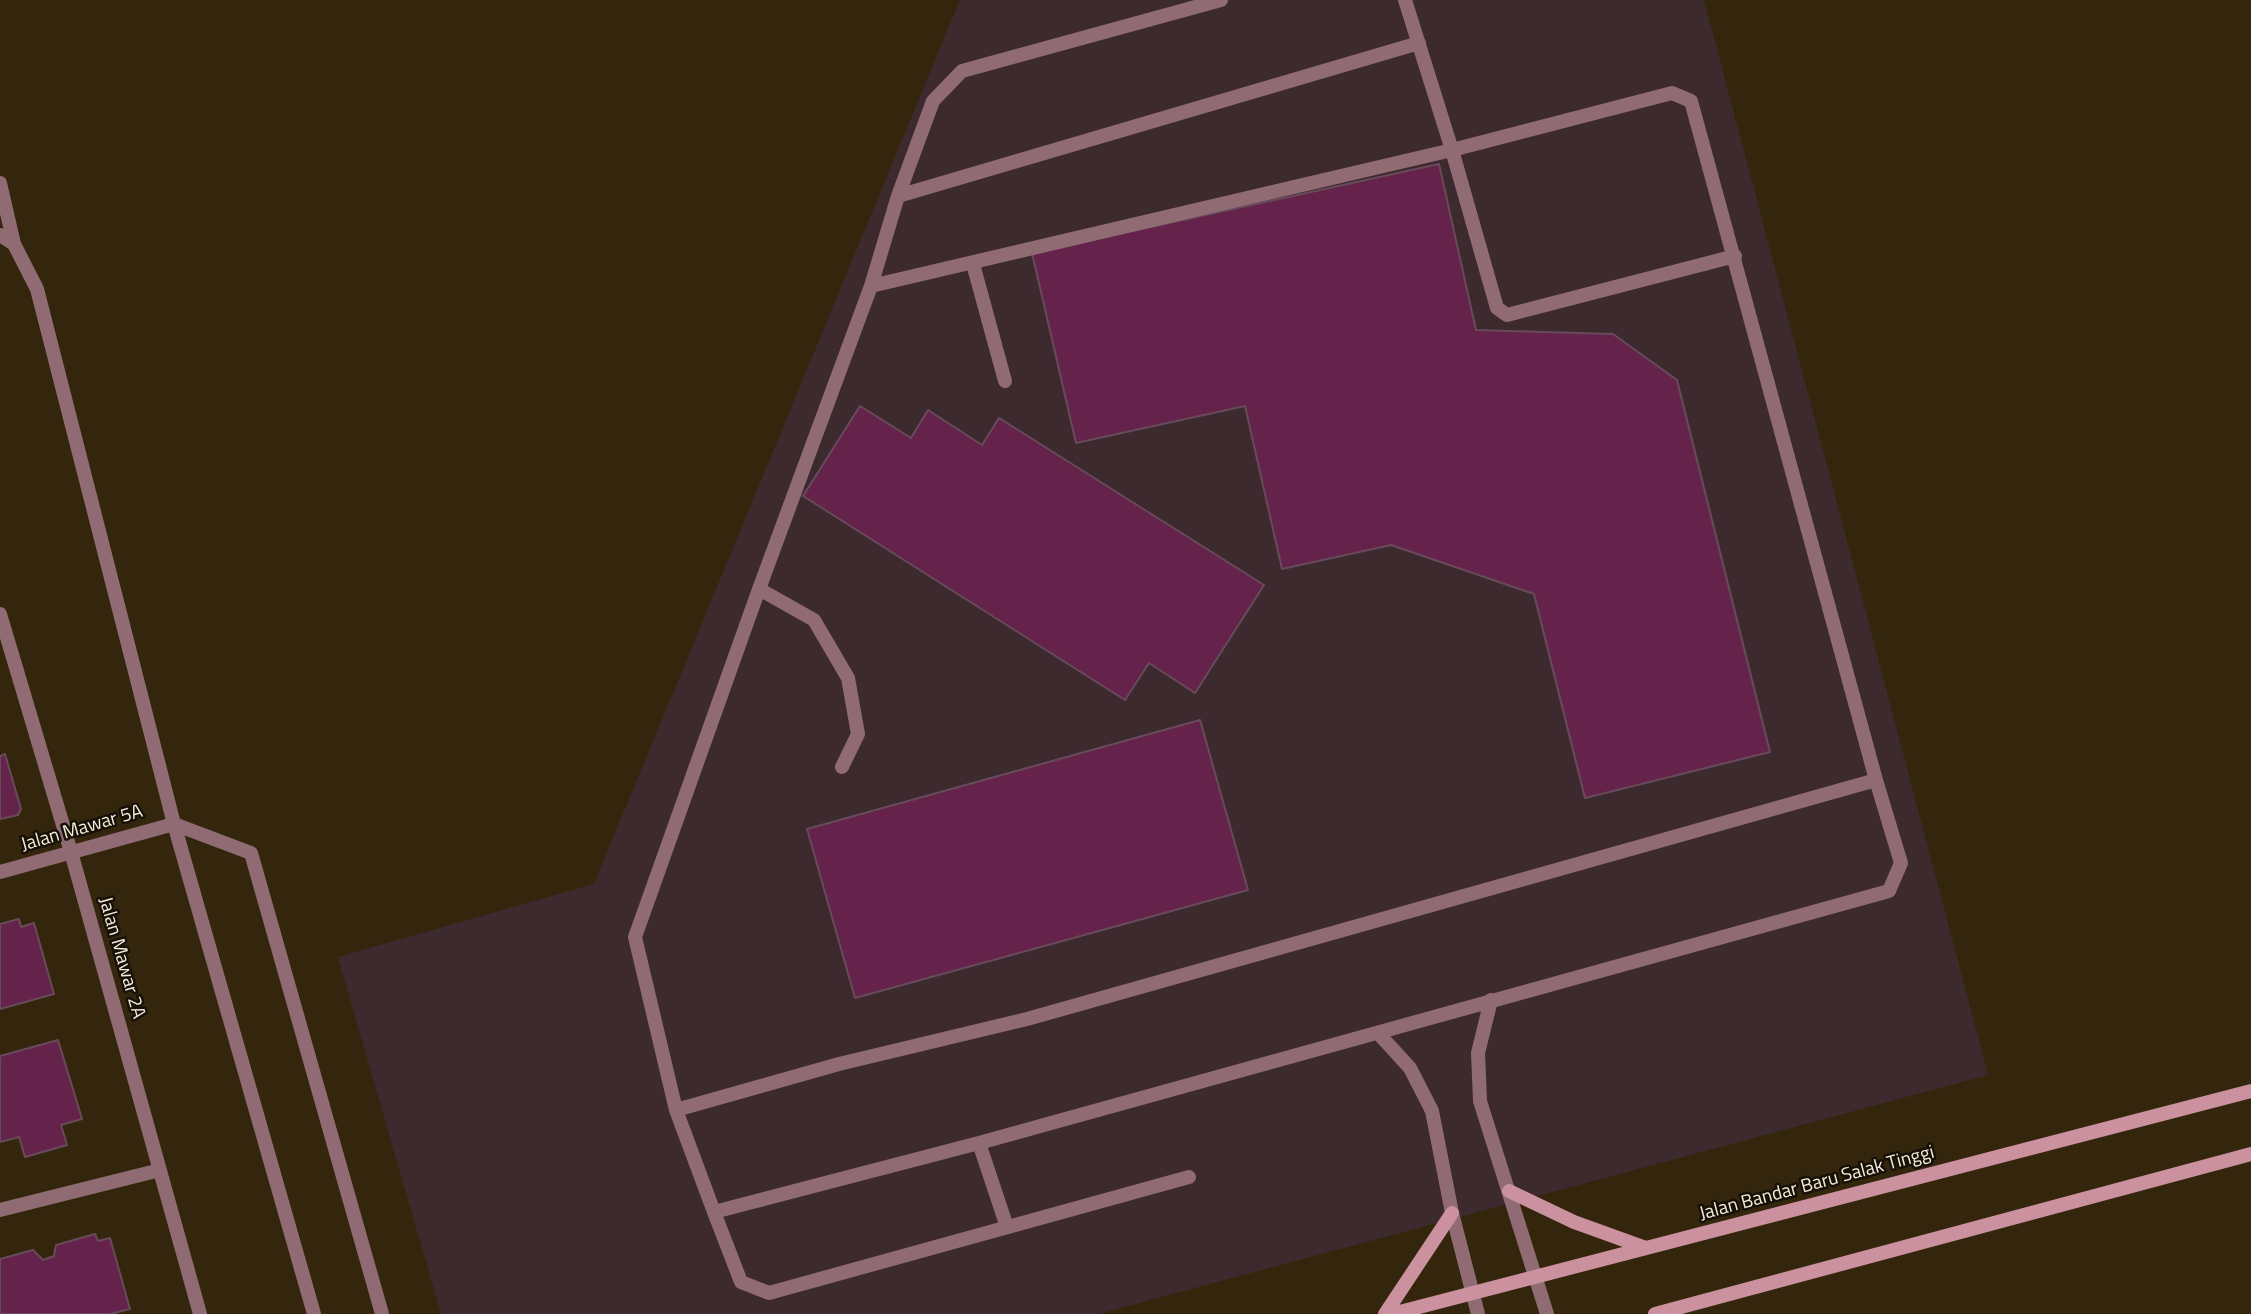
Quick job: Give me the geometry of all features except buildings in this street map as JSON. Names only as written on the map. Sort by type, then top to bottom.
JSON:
[{"type":"main road","name":"Jalan Bandar Baru Salak Tinggi","points":[[1392,1314],[2251,1091]]},
{"type":"main road","points":[[1655,1314],[2251,1154]]},
{"type":"main road","points":[[1508,1191],[1574,1222],[1647,1248]]},
{"type":"main road","points":[[1385,1314],[1452,1213]]},
{"type":"street","points":[[1189,1177],[769,1293],[741,1282],[676,1110],[635,937],[871,286],[898,196],[933,100],[962,71],[1221,0]]},
{"type":"street","points":[[1405,0],[1452,150],[1497,308],[1507,315],[1734,256]]},
{"type":"street","points":[[898,196],[1419,43]]},
{"type":"street","points":[[715,1212],[979,1143],[1889,891],[1901,863],[1691,101],[1672,93],[1452,150],[871,286]]},
{"type":"street","points":[[0,183],[14,244],[37,289],[174,824],[314,1314]]},
{"type":"street","points":[[0,235],[14,244]]},
{"type":"street","points":[[973,264],[1005,382]]},
{"type":"street","points":[[759,589],[814,621],[848,678],[858,734],[842,767]]},
{"type":"street","name":"Jalan Mawar 2A","points":[[0,614],[71,852],[200,1314]]},
{"type":"street","points":[[676,1110],[839,1064],[1027,1019],[1876,780]]},
{"type":"street","points":[[174,824],[251,853],[382,1314]]},
{"type":"street","name":"Jalan Mawar 5A","points":[[0,872],[174,824]]},
{"type":"street","points":[[1491,1000],[1479,1054],[1480,1101],[1547,1314]]},
{"type":"street","points":[[1378,1033],[1410,1068],[1432,1111],[1452,1213],[1478,1314]]},
{"type":"street","points":[[979,1143],[1007,1227]]},
{"type":"street","points":[[0,1210],[160,1170]]},
{"type":"shaded area","points":[[960,0],[1704,0],[1988,1075],[1098,1314],[441,1314],[338,957],[594,884]]}]
